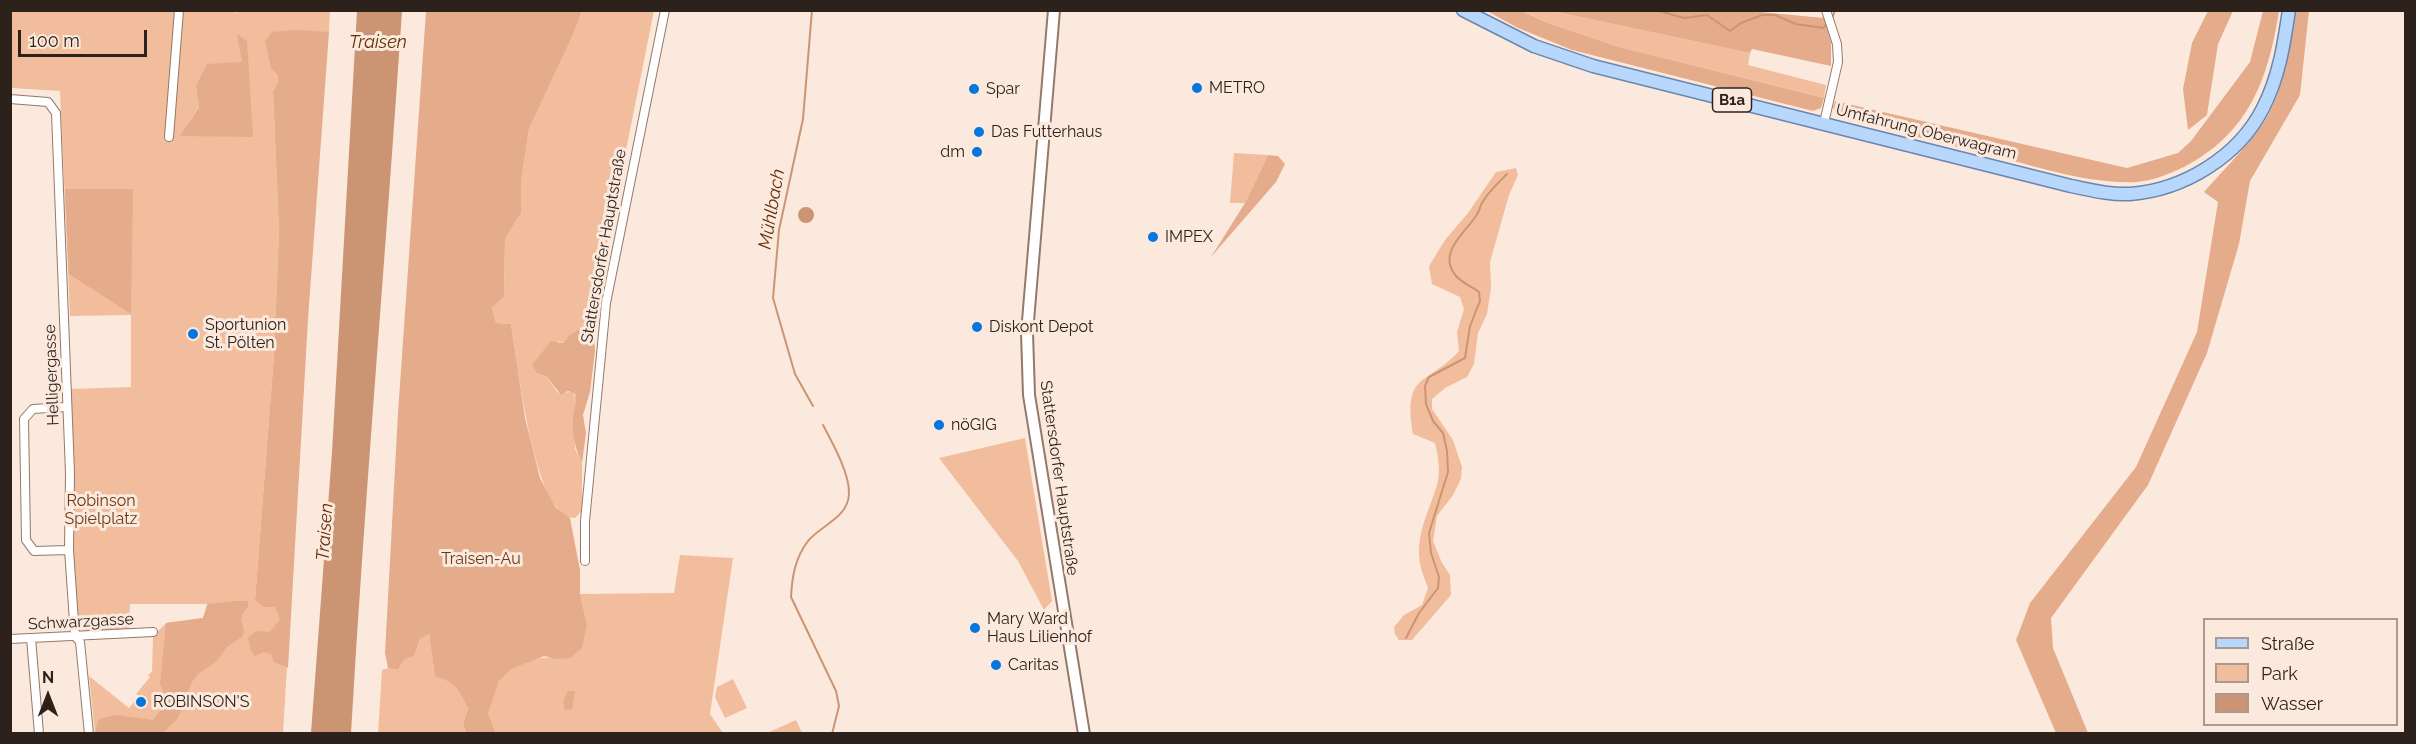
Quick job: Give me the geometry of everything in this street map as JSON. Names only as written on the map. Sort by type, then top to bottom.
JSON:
[{"type":"main road","name":"Stattersdorfer Hauptstraße","points":[[1054,10],[1027,333],[1029,395],[1084,734]]},
{"type":"main road","name":"Umfahrung Oberwagram","points":[[1463,10],[1534,46],[1593,66],[2098,192],[2129,194],[2149,192],[2187,179],[2210,166],[2246,134],[2263,109],[2273,85],[2289,10]]},
{"type":"street","points":[[169,137],[179,10]]},
{"type":"street","name":"Stattersdorfer Hauptstraße","points":[[585,561],[586,512],[606,303],[665,10]]},
{"type":"street","points":[[1824,123],[1838,62],[1837,44],[1828,14]]},
{"type":"street","name":"Helligergasse","points":[[10,99],[48,102],[56,113],[70,473],[69,550],[75,636],[81,642],[88,734]]},
{"type":"street","points":[[66,407],[33,409],[24,418],[24,489],[26,540],[30,547],[34,551],[69,550]]},
{"type":"street","name":"Schwarzgasse","points":[[10,639],[153,632]]},
{"type":"street","points":[[31,638],[39,734]]},
{"type":"green space","name":"Robinson Spielplatz","points":[[234,10],[330,11],[329,32],[272,32],[278,75],[278,82],[273,91],[279,231],[274,354],[255,600],[291,600],[283,733],[95,733],[89,676],[129,708],[139,696],[136,694],[152,671],[153,636],[166,623],[203,618],[207,604],[130,604],[129,629],[85,631],[78,624],[72,550],[71,389],[131,387],[131,315],[70,316],[60,91],[11,88],[10,11],[177,11],[178,72],[183,11],[237,13]],"holes":[[[243,63],[181,136],[199,106],[196,86]]]},
{"type":"green space","name":"Traisen-Au","points":[[426,11],[582,11],[529,129],[521,182],[521,213],[505,239],[504,297],[492,308],[496,323],[511,324],[525,418],[540,478],[556,508],[570,518],[580,570],[580,594],[587,624],[582,648],[570,658],[554,659],[544,656],[511,669],[499,681],[488,713],[496,733],[466,733],[463,723],[468,709],[452,684],[435,677],[429,634],[420,639],[414,656],[404,660],[398,670],[388,668],[385,653],[398,413]]},
{"type":"green space","points":[[582,11],[654,11],[600,279],[594,336],[581,330],[573,332],[563,343],[558,341],[537,373],[547,377],[558,393],[572,392],[577,399],[573,419],[575,449],[582,463],[582,504],[581,512],[575,518],[560,512],[548,493],[529,434],[511,324],[496,323],[492,308],[504,297],[505,239],[521,213],[521,182],[529,129]]},
{"type":"green space","points":[[1487,11],[1522,11],[1548,23],[1619,47],[1824,98],[1821,108],[1813,111],[1572,50],[1518,28]]},
{"type":"green space","points":[[1523,11],[1552,11],[1750,53],[1748,65],[1826,85],[1824,98],[1619,47],[1548,23]]},
{"type":"green space","points":[[1552,11],[1750,11],[1824,18],[1831,42],[1831,66],[1752,49],[1750,53]]},
{"type":"green space","points":[[2208,11],[2233,11],[2218,44],[2207,115],[2188,130],[2183,89],[2192,43]]},
{"type":"green space","points":[[2263,11],[2279,11],[2269,60],[2252,102],[2240,121],[2225,138],[2206,153],[2184,167],[2148,180],[2102,181],[2068,175],[1838,117],[1833,108],[1835,101],[2127,168],[2178,153],[2191,141],[2250,62]]},
{"type":"green space","points":[[2294,11],[2309,11],[2300,95],[2250,181],[2239,244],[2207,353],[2148,485],[2051,618],[2053,648],[2088,733],[2056,733],[2016,640],[2030,603],[2136,467],[2197,332],[2218,202],[2204,192],[2250,141],[2271,109],[2284,74]]},
{"type":"green space","points":[[295,30],[329,32],[308,319],[288,668],[274,662],[271,654],[264,652],[255,656],[251,651],[248,638],[256,631],[270,632],[280,619],[275,607],[263,607],[255,600],[274,354],[279,231],[273,91],[278,82],[278,75],[271,68],[265,41],[272,32]]},
{"type":"green space","points":[[237,34],[247,41],[253,137],[180,136],[199,107],[196,86],[207,64],[242,62]]},
{"type":"green space","points":[[1234,153],[1268,155],[1245,203],[1230,203]]},
{"type":"green space","points":[[1268,155],[1278,156],[1285,164],[1276,182],[1211,257],[1245,203]]},
{"type":"green space","points":[[1516,168],[1518,175],[1509,195],[1490,262],[1491,288],[1487,314],[1478,333],[1474,364],[1467,377],[1445,388],[1432,399],[1432,409],[1453,440],[1462,467],[1461,479],[1453,495],[1437,516],[1433,541],[1450,575],[1451,595],[1412,640],[1399,640],[1394,627],[1404,615],[1422,605],[1428,588],[1420,563],[1419,548],[1439,475],[1435,443],[1413,434],[1411,400],[1420,382],[1459,351],[1457,332],[1464,309],[1460,297],[1432,284],[1429,266],[1445,240],[1468,213],[1496,172]]},
{"type":"green space","points":[[65,189],[133,189],[131,314],[69,274]]},
{"type":"green space","points":[[580,329],[594,336],[595,351],[590,392],[583,415],[586,433],[582,463],[574,436],[575,394],[568,391],[561,395],[547,377],[537,373],[532,365],[551,341],[563,343],[569,335]]},
{"type":"green space","points":[[1025,438],[1052,601],[1044,610],[1018,561],[939,458]]},
{"type":"green space","points":[[680,555],[733,558],[710,714],[723,733],[496,733],[488,713],[499,681],[509,670],[524,662],[540,658],[554,659],[587,624],[580,594],[674,593]]},
{"type":"green space","points":[[248,601],[248,607],[241,621],[244,629],[243,636],[227,647],[216,662],[198,674],[192,682],[178,718],[162,734],[100,734],[95,731],[99,719],[116,715],[153,720],[168,701],[160,684],[166,623],[203,618],[208,604]]},
{"type":"green space","points":[[429,634],[435,676],[452,684],[468,709],[463,723],[466,733],[378,734],[382,670],[388,668],[398,670],[404,660],[414,656],[420,639]]},
{"type":"green space","points":[[733,679],[747,708],[725,718],[715,697],[717,687]]},
{"type":"green space","points":[[568,691],[575,691],[572,709],[565,710],[563,702]]},
{"type":"green space","points":[[796,720],[802,733],[767,733]]},
{"type":"water","name":"Traisen","points":[[357,11],[402,11],[351,733],[311,733],[332,452]]},
{"type":"water","points":[[806,207],[812,209],[814,215],[812,221],[806,223],[800,221],[798,215],[800,209]]},
{"type":"waterway","name":"Mühlbach","points":[[812,10],[803,119],[779,230],[773,298],[795,374],[813,406]]},
{"type":"waterway","points":[[1656,10],[1684,18],[1707,15],[1730,31],[1741,23],[1762,15],[1775,15],[1796,24],[1823,28],[1828,23]]},
{"type":"waterway","points":[[1832,19],[1835,10]]},
{"type":"waterway","points":[[1406,638],[1419,613],[1438,588],[1439,577],[1431,553],[1429,533],[1448,472],[1443,433],[1433,421],[1426,404],[1425,386],[1429,377],[1465,358],[1470,326],[1480,301],[1479,292],[1456,276],[1449,259],[1454,244],[1477,214],[1487,195],[1507,174]]},
{"type":"waterway","name":"Mühlbach","points":[[823,425],[840,458],[847,477],[849,494],[844,509],[813,535],[800,554],[792,582],[791,597],[836,691],[839,706],[832,734]]},
{"type":"place","name":"METRO","points":[[1197,88]]},
{"type":"place","name":"Spar","points":[[974,89]]},
{"type":"place","name":"Das Futterhaus","points":[[979,132]]},
{"type":"place","name":"dm","points":[[977,152]]},
{"type":"place","name":"IMPEX","points":[[1153,237]]},
{"type":"place","name":"Diskont Depot","points":[[977,327]]},
{"type":"place","name":"Sportunion St. Pölten","points":[[193,334]]},
{"type":"place","name":"nöGIG","points":[[939,425]]},
{"type":"place","name":"Mary Ward Haus Lilienhof","points":[[975,628]]},
{"type":"place","name":"Caritas","points":[[996,665]]},
{"type":"place","name":"ROBINSON'S","points":[[141,702]]}]
